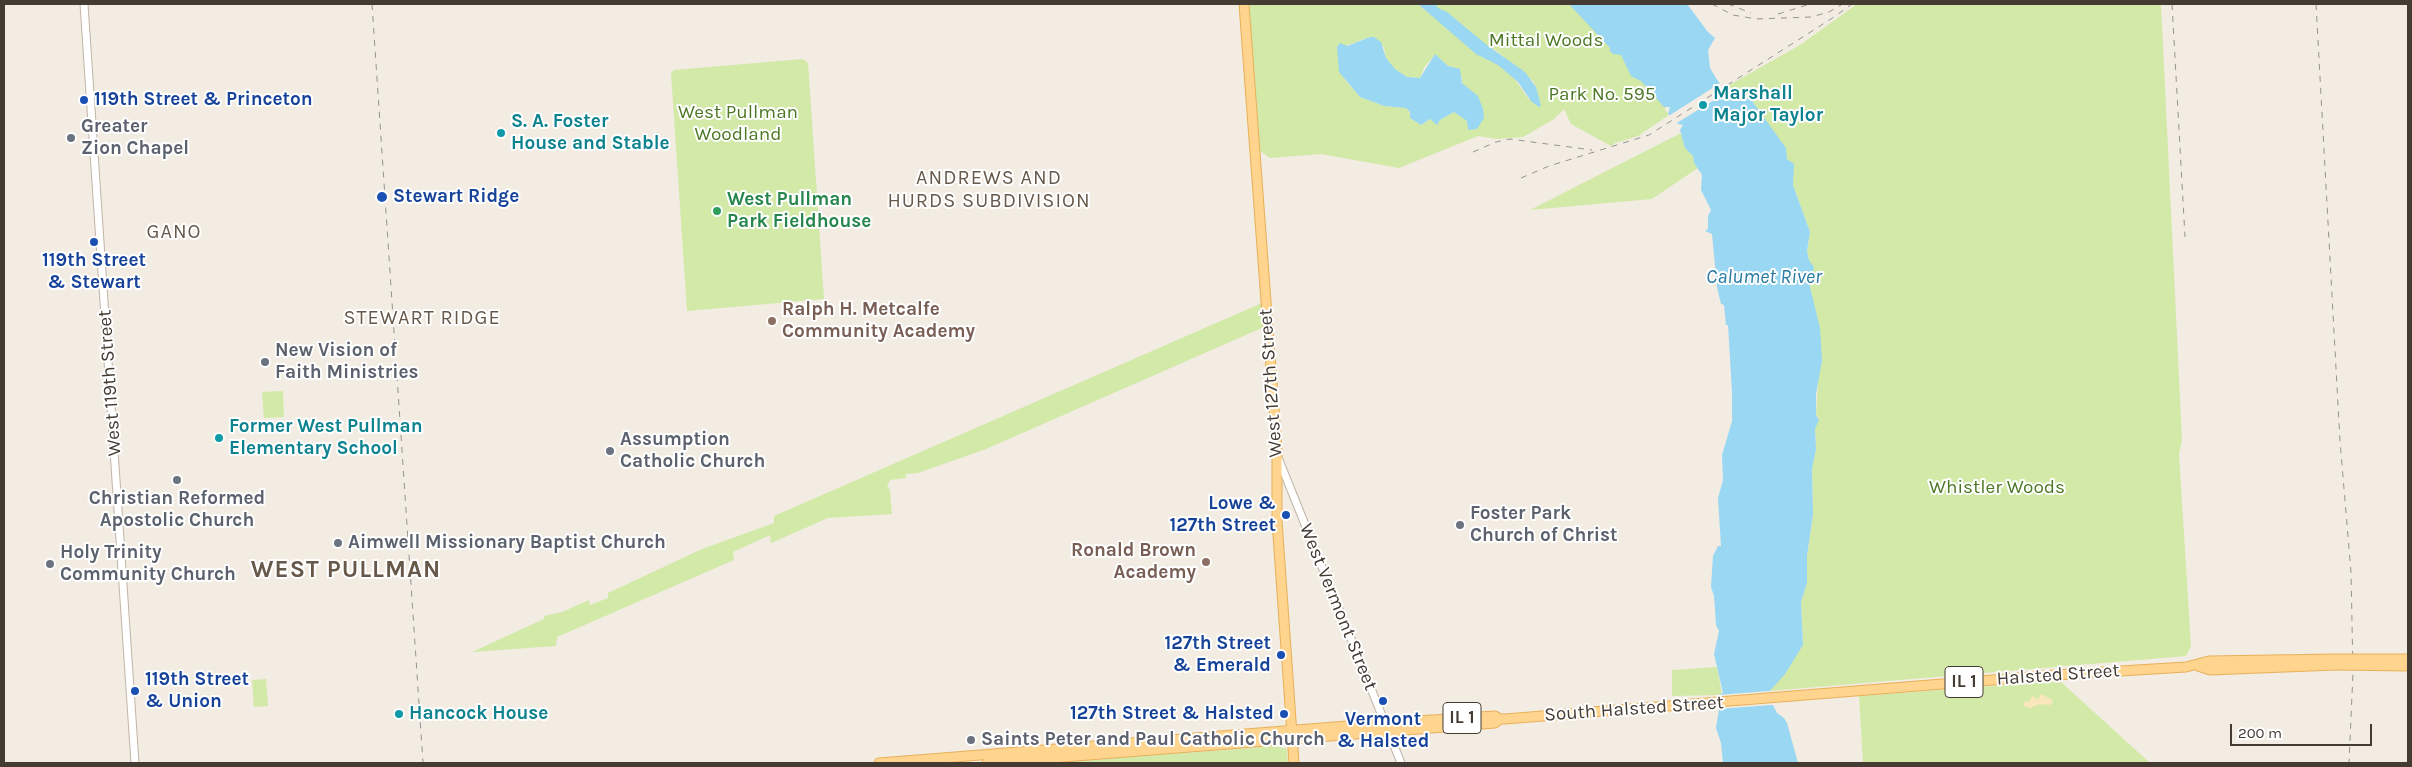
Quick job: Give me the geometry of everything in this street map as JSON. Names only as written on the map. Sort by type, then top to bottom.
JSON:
[{"type":"main road","name":"West 127th Street","points":[[1244,4],[1276,450],[1277,521],[1294,763]]},
{"type":"main road","name":"Halsted Street","points":[[1769,698],[2198,666],[2209,661],[2335,662],[2408,660]]},
{"type":"main road","name":"Halsted Street","points":[[2335,662],[2408,666]]},
{"type":"main road","name":"South Halsted Street","points":[[987,763],[1496,716],[1500,719],[1769,698]]},
{"type":"main road","name":"South Halsted Street","points":[[879,763],[1292,735]]},
{"type":"street","name":"West 119th Street","points":[[84,4],[135,763]]},
{"type":"street","name":"West Vermont Street","points":[[1276,450],[1401,763]]},
{"type":"green space","points":[[1249,4],[1418,4],[1438,20],[1435,4],[1579,4],[1665,107],[1669,115],[1638,136],[1611,146],[1571,124],[1564,109],[1554,119],[1523,137],[1497,139],[1478,136],[1399,168],[1321,154],[1270,158],[1260,151]],"holes":[[[1374,37],[1384,47],[1386,58],[1394,69],[1407,77],[1420,78],[1425,66],[1435,55],[1448,66],[1454,68],[1461,75],[1472,130],[1465,119],[1454,112],[1440,120],[1437,124],[1430,119],[1422,125],[1411,119],[1409,110],[1406,108],[1384,106],[1360,97],[1346,81],[1338,53],[1345,46]],[[1493,48],[1533,81],[1536,87],[1539,107],[1528,98]]]},
{"type":"green space","name":"Whistler Woods","points":[[1857,4],[2161,4],[2182,440],[2179,454],[2191,646],[2186,656],[1769,691],[1803,644],[1801,602],[1807,583],[1807,556],[1813,514],[1812,469],[1816,449],[1815,429],[1818,417],[1816,415],[1818,382],[1815,313],[1810,287],[1813,279],[1807,251],[1810,232],[1793,185],[1793,164],[1787,159],[1779,141],[1752,101],[1745,97],[1731,98],[1724,88],[1800,45]]},
{"type":"green space","name":"West Pullman Woodland","points":[[803,59],[808,63],[824,299],[687,311],[671,73],[674,70]]},
{"type":"green space","points":[[1681,133],[1685,148],[1693,156],[1694,163],[1698,168],[1652,199],[1530,210]]},
{"type":"green space","points":[[1262,303],[1264,327],[986,449],[918,473],[905,474],[907,478],[890,480],[887,486],[890,490],[892,514],[828,518],[771,543],[770,535],[733,552],[734,560],[557,637],[556,646],[472,652],[544,619],[544,616],[562,612],[589,600],[590,605],[608,598],[608,593],[702,549],[774,523],[774,516]]},
{"type":"green space","points":[[283,391],[284,417],[264,418],[262,392]]},
{"type":"green space","points":[[1717,667],[1722,695],[1672,696],[1672,670]]},
{"type":"green space","points":[[266,679],[268,706],[254,707],[252,680]]},
{"type":"green space","points":[[2060,681],[2150,763],[1863,763],[1859,696]]},
{"type":"green space","points":[[1277,746],[1287,749],[1288,763],[1051,763]]},
{"type":"sand","points":[[2041,694],[2051,699],[2053,703],[2050,705],[2040,704],[2030,708],[2024,706],[2024,702],[2030,701],[2032,696],[2038,699]]},
{"type":"water","points":[[1418,4],[1435,4],[1488,46],[1525,72],[1536,87],[1541,106],[1539,107],[1531,101],[1518,82],[1498,65],[1476,54]]},
{"type":"water","name":"Calumet River","points":[[1569,4],[1687,4],[1708,32],[1715,38],[1708,50],[1710,68],[1716,78],[1730,98],[1745,97],[1752,101],[1786,148],[1787,159],[1794,164],[1793,185],[1810,232],[1807,251],[1809,260],[1814,267],[1810,287],[1820,328],[1822,361],[1816,394],[1816,415],[1819,420],[1815,429],[1816,449],[1812,469],[1813,514],[1807,556],[1807,583],[1801,602],[1803,645],[1785,674],[1769,692],[1770,705],[1773,705],[1777,713],[1787,723],[1798,763],[1723,763],[1721,743],[1716,728],[1719,709],[1718,695],[1723,693],[1714,654],[1719,631],[1716,625],[1714,596],[1711,587],[1713,556],[1718,546],[1721,546],[1718,498],[1723,480],[1722,455],[1732,421],[1732,392],[1728,325],[1726,325],[1724,305],[1721,304],[1717,287],[1712,234],[1705,231],[1708,229],[1708,216],[1711,210],[1701,190],[1702,175],[1694,163],[1693,156],[1685,148],[1680,130],[1683,125],[1678,124],[1668,114],[1670,107],[1664,107],[1641,81],[1631,76],[1621,55],[1613,54],[1610,48]]},
{"type":"water","points":[[1374,37],[1381,42],[1386,58],[1395,69],[1407,77],[1420,78],[1435,54],[1448,66],[1460,69],[1462,83],[1478,96],[1483,109],[1484,118],[1477,129],[1468,130],[1467,121],[1454,112],[1440,120],[1437,125],[1430,119],[1421,125],[1410,118],[1410,112],[1406,108],[1384,106],[1360,97],[1339,72],[1337,47],[1340,43],[1347,46]]},
{"type":"pier","points":[[1722,82],[1729,91],[1675,124],[1667,117]]},
{"type":"pier","points":[[1769,691],[1770,705],[1719,709],[1718,695]]},
{"type":"railway","points":[[372,4],[423,763]]},
{"type":"railway","points":[[1712,4],[1733,15],[1756,19],[1811,17],[1829,12],[1841,5]]},
{"type":"railway","points":[[1728,4],[1751,13]]},
{"type":"railway","points":[[1778,14],[1810,4]]},
{"type":"railway","points":[[1521,178],[1549,166],[1649,135],[1852,4]]},
{"type":"railway","points":[[2172,4],[2185,237]]},
{"type":"railway","points":[[2316,4],[2340,441],[2351,572],[2353,672],[2349,763]]},
{"type":"railway","points":[[1473,152],[1496,142],[1510,139],[1592,150]]},
{"type":"place","name":"119th Street & Princeton","points":[[84,100]]},
{"type":"place","name":"Marshall Major Taylor","points":[[1703,105]]},
{"type":"place","name":"S. A. Foster House and Stable","points":[[501,133]]},
{"type":"place","name":"Greater Zion Chapel","points":[[71,138]]},
{"type":"place","name":"Stewart Ridge","points":[[382,197]]},
{"type":"place","name":"West Pullman Park Fieldhouse","points":[[717,211]]},
{"type":"place","name":"119th Street & Stewart","points":[[94,242]]},
{"type":"place","name":"Ralph H. Metcalfe Community Academy","points":[[772,321]]},
{"type":"place","name":"New Vision of Faith Ministries","points":[[265,362]]},
{"type":"place","name":"Former West Pullman Elementary School","points":[[219,438]]},
{"type":"place","name":"Assumption Catholic Church","points":[[610,451]]},
{"type":"place","name":"Christian Reformed Apostolic Church","points":[[177,480]]},
{"type":"place","name":"Lowe & 127th Street","points":[[1286,515]]},
{"type":"place","name":"Foster Park Church of Christ","points":[[1460,525]]},
{"type":"place","name":"Aimwell Missionary Baptist Church","points":[[338,543]]},
{"type":"place","name":"Ronald Brown Academy","points":[[1206,562]]},
{"type":"place","name":"Holy Trinity Community Church","points":[[50,564]]},
{"type":"place","name":"127th Street & Emerald","points":[[1281,655]]},
{"type":"place","name":"119th Street & Union","points":[[135,691]]},
{"type":"place","name":"Vermont & Halsted","points":[[1383,701]]},
{"type":"place","name":"Hancock House","points":[[399,714]]},
{"type":"place","name":"127th Street & Halsted","points":[[1284,714]]},
{"type":"place","name":"Saints Peter and Paul Catholic Church","points":[[971,740]]},
{"type":"district","name":"ANDREWS AND HURDS SUBDIVISION","points":[[989,190]]},
{"type":"district","name":"GANO","points":[[174,232]]},
{"type":"district","name":"STEWART RIDGE","points":[[422,318]]},
{"type":"district","name":"WEST PULLMAN","points":[[346,570]]},
{"type":"park label","name":"Mittal Woods","points":[[1546,41]]},
{"type":"park label","name":"Park No. 595","points":[[1602,95]]}]
